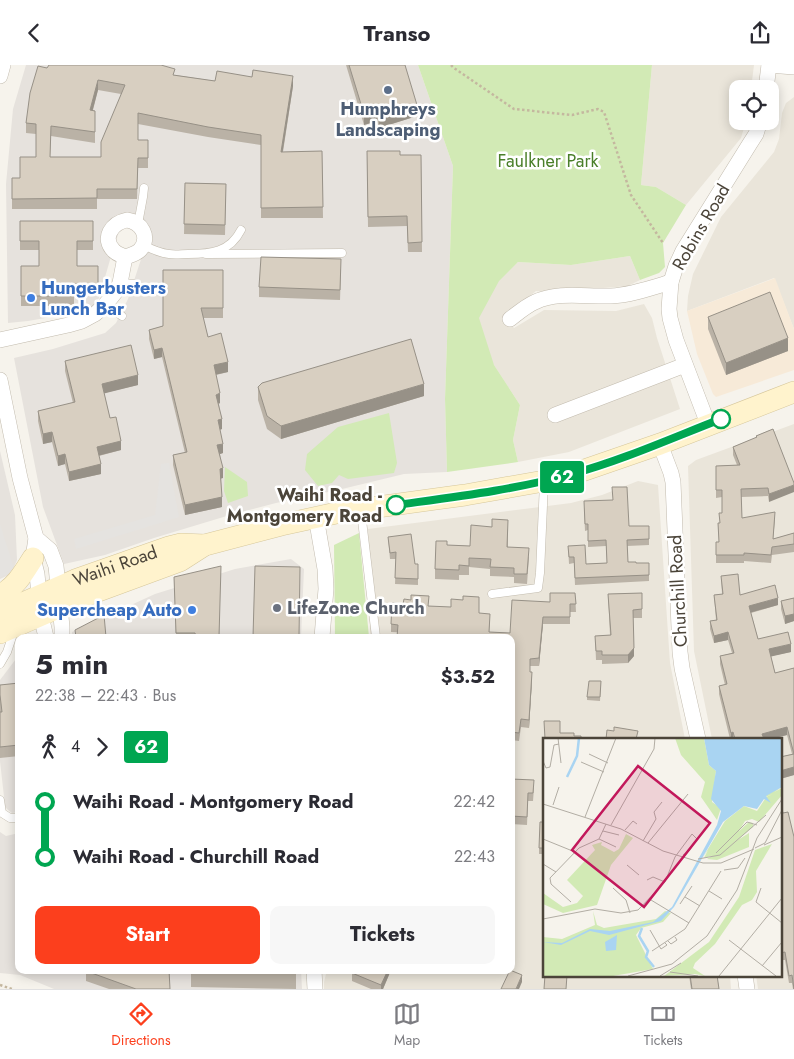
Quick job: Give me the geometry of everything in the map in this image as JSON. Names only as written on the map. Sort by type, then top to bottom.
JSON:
[{"type":"main road","name":"Waihi Road","points":[[8,630],[50,601],[76,579],[168,547],[181,544],[205,545],[316,517],[465,495],[544,481],[581,471],[660,444],[794,392]]},
{"type":"main road","points":[[0,595],[17,582],[35,548]]},
{"type":"main road","name":"Waihi Road","points":[[0,612],[50,601]]},
{"type":"street","points":[[0,77],[3,65]]},
{"type":"street","points":[[767,80],[769,65],[794,67]]},
{"type":"street","name":"Robins Road","points":[[708,424],[672,329],[669,309],[671,282],[683,251],[757,130]]},
{"type":"street","points":[[121,221],[133,221],[142,228],[144,234],[143,245],[135,254],[125,257],[113,250],[108,239],[109,233],[121,221]]},
{"type":"street","points":[[0,340],[54,329],[82,321],[95,313],[127,284],[125,257]]},
{"type":"street","points":[[510,319],[528,305],[556,296],[624,295],[671,282]]},
{"type":"street","points":[[555,415],[685,365]]},
{"type":"street","points":[[0,380],[35,548],[37,574],[50,601],[61,634]]},
{"type":"street","name":"Churchill Road","points":[[660,444],[673,482],[680,652],[698,738]]},
{"type":"street","points":[[316,517],[325,569],[326,589],[322,634]]},
{"type":"street","points":[[35,548],[50,551],[56,566],[46,634]]},
{"type":"street","points":[[314,974],[315,989]]},
{"type":"lane","points":[[138,224],[144,188]]},
{"type":"lane","points":[[206,254],[224,249],[230,245],[238,237],[241,230]]},
{"type":"lane","points":[[143,245],[169,254],[342,253]]},
{"type":"lane","points":[[105,305],[122,316]]},
{"type":"lane","points":[[492,594],[538,589],[544,481]]},
{"type":"lane","points":[[361,510],[376,634]]},
{"type":"lane","points":[[0,665],[7,652],[8,630]]},
{"type":"lane","points":[[0,800],[2,813],[10,818],[15,818]]},
{"type":"path","points":[[451,65],[514,109],[572,115],[598,109],[604,112],[631,195],[664,243]]},
{"type":"path","points":[[0,985],[12,989]]},
{"type":"shaded area","points":[[26,65],[418,65],[453,166],[445,399],[447,472],[404,474],[276,503],[154,538],[105,555],[64,564],[43,507],[14,358],[53,349],[105,333],[116,323],[128,299],[148,238],[122,224],[99,298],[91,310],[8,323],[6,184],[13,109]]},
{"type":"shaded area","points":[[652,65],[754,65],[752,80],[729,80],[729,130],[743,130],[741,138],[686,205],[656,187],[641,185]]},
{"type":"shaded area","points":[[794,97],[794,329],[774,278],[687,311],[693,274],[721,217],[774,152],[779,139],[782,113],[786,103]]},
{"type":"shaded area","points":[[630,256],[640,280],[628,286],[554,292],[536,291],[504,316],[514,328],[544,310],[616,311],[644,304],[652,318],[680,409],[569,452],[518,462],[513,440],[520,405],[462,316],[518,262],[571,265]]},
{"type":"shaded area","points":[[775,278],[794,329],[794,370],[716,397],[713,394],[697,354],[687,311]]},
{"type":"shaded area","points":[[794,424],[794,989],[758,989],[756,977],[782,977],[782,738],[712,738],[694,651],[688,466],[696,460]]},
{"type":"shaded area","points":[[0,451],[15,515],[17,560],[11,574],[0,579]]},
{"type":"shaded area","points":[[169,463],[179,517],[76,549],[74,539],[155,515],[161,464]]},
{"type":"shaded area","points":[[638,481],[658,485],[670,663],[685,738],[543,738],[543,977],[730,977],[731,989],[324,989],[326,974],[515,974],[515,634],[370,634],[368,529],[571,503],[602,495]]},
{"type":"shaded area","points":[[0,524],[14,568],[8,574],[0,577]]},
{"type":"shaded area","points":[[291,559],[304,569],[301,634],[72,634],[72,632],[155,594],[235,569]]},
{"type":"shaded area","points":[[15,660],[15,813],[12,813],[5,806],[0,761],[0,680]]},
{"type":"shaded area","points":[[0,832],[6,836],[15,834],[15,974],[301,974],[302,989],[54,989],[20,975],[0,973]]},
{"type":"green space","name":"Faulkner Park","points":[[418,65],[652,65],[641,185],[656,187],[686,205],[663,243],[665,267],[659,273],[640,280],[630,256],[571,265],[518,262],[499,281],[479,318],[494,365],[520,405],[513,440],[518,462],[447,472],[445,399],[453,166]]},
{"type":"green space","points":[[389,413],[397,463],[394,473],[348,479],[339,475],[332,483],[318,486],[305,470],[307,454],[338,427]]},
{"type":"green space","points":[[225,467],[247,482],[248,496],[228,503],[224,491]]},
{"type":"green space","points":[[359,533],[369,634],[335,634],[334,545]]},
{"type":"building","points":[[49,65],[161,65],[175,69],[173,75],[215,81],[217,71],[252,77],[253,70],[293,76],[281,152],[322,151],[323,207],[261,208],[261,135],[138,113],[138,140],[148,140],[148,158],[138,158],[137,189],[97,189],[97,198],[12,199],[12,178],[20,178],[20,157],[36,157],[36,124],[26,123],[30,93],[38,66],[47,68]],"holes":[[[98,80],[125,85],[101,142],[101,157],[50,157],[51,126],[95,132],[95,111],[90,110]]]},
{"type":"building","name":"Humphreys Landscaping","points":[[349,65],[405,65],[417,105],[379,116],[377,110],[364,114]]},
{"type":"building","points":[[367,151],[400,151],[400,155],[421,155],[422,242],[408,243],[407,216],[368,217]]},
{"type":"building","points":[[185,183],[226,184],[225,225],[184,224]]},
{"type":"building","points":[[20,221],[93,221],[93,241],[77,241],[77,266],[98,266],[98,284],[74,284],[74,296],[21,296],[21,266],[39,266],[39,241],[20,241]]},
{"type":"building","points":[[261,257],[341,259],[340,290],[259,287]]},
{"type":"building","points":[[163,270],[223,270],[223,308],[201,308],[208,337],[221,333],[228,362],[214,365],[220,393],[216,395],[222,419],[218,420],[223,444],[217,445],[223,468],[220,469],[222,497],[185,505],[173,455],[187,452],[162,348],[154,350],[149,330],[163,326]]},
{"type":"building","points":[[770,292],[788,338],[726,363],[708,317]]},
{"type":"building","points":[[411,339],[424,384],[281,426],[267,416],[258,387],[262,383]]},
{"type":"building","points":[[131,345],[138,375],[102,384],[110,418],[116,417],[121,441],[97,447],[101,464],[69,472],[65,454],[58,456],[52,432],[43,434],[38,411],[75,402],[65,361]]},
{"type":"building","points":[[773,429],[794,485],[769,494],[768,488],[741,489],[742,518],[775,512],[773,539],[794,533],[794,544],[772,547],[771,555],[744,553],[744,555],[716,555],[716,542],[719,542],[719,513],[722,513],[722,490],[716,490],[716,466],[740,465],[733,447]]},
{"type":"building","points":[[612,487],[627,487],[629,526],[649,526],[649,539],[627,540],[628,562],[649,563],[649,575],[575,578],[574,557],[569,557],[568,546],[585,545],[586,564],[607,563],[606,540],[588,541],[588,524],[585,524],[584,501],[613,500]]},
{"type":"building","points":[[492,519],[508,520],[507,547],[529,548],[527,574],[514,574],[514,568],[490,567],[491,559],[469,558],[469,566],[459,565],[459,570],[435,569],[436,541],[447,541],[447,545],[470,546],[471,525],[492,527]]},
{"type":"building","points":[[411,534],[415,564],[418,564],[418,579],[395,578],[396,552],[390,553],[388,537]]},
{"type":"building","points":[[221,566],[219,634],[176,633],[174,577]]},
{"type":"building","name":"LifeZone Church","points":[[255,566],[300,567],[299,634],[253,634]]},
{"type":"building","points":[[738,574],[740,595],[775,585],[778,598],[749,606],[758,639],[788,632],[791,644],[769,649],[775,673],[794,668],[794,754],[787,727],[762,734],[764,738],[735,738],[733,732],[731,733],[719,686],[727,684],[720,656],[734,653],[728,632],[714,636],[710,621],[717,620],[714,595],[723,594],[721,576]]},
{"type":"building","points":[[550,593],[575,593],[576,604],[570,604],[570,617],[543,617],[539,658],[530,659],[530,672],[532,672],[529,720],[521,719],[519,733],[515,732],[515,634],[397,634],[398,625],[391,624],[392,603],[403,604],[404,599],[411,600],[411,595],[429,596],[428,606],[451,607],[451,599],[463,600],[463,596],[479,597],[479,613],[490,614],[489,632],[510,633],[512,600],[550,602]]},
{"type":"building","points":[[642,593],[642,609],[633,610],[634,648],[628,655],[602,655],[602,651],[596,651],[595,636],[611,635],[608,594]]},
{"type":"building","points":[[794,598],[794,614],[785,616],[781,601]]},
{"type":"building","points":[[104,615],[106,634],[76,634],[75,630]]},
{"type":"building","points":[[589,681],[601,681],[600,697],[587,697]]},
{"type":"building","points":[[15,683],[15,745],[0,747],[0,712],[2,712],[0,685]]},
{"type":"building","points":[[544,721],[560,721],[560,733],[574,733],[574,736],[581,736],[581,738],[545,738]]},
{"type":"building","points":[[614,727],[638,731],[636,738],[606,738],[607,730],[614,731]]},
{"type":"building","points":[[794,754],[794,767],[782,770],[782,757]]},
{"type":"building","points":[[515,779],[534,780],[533,793],[528,793],[527,817],[515,816]]},
{"type":"building","points":[[782,810],[783,813],[788,812],[794,837],[794,989],[792,975],[789,976],[785,952],[782,953]]},
{"type":"building","points":[[540,822],[543,822],[543,848],[539,848]]},
{"type":"building","points":[[515,972],[522,975],[516,989],[501,989],[508,974],[515,974]]},
{"type":"building","points":[[94,974],[169,974],[170,989],[136,989]]},
{"type":"building","points":[[354,974],[386,974],[381,985]]},
{"type":"building","points":[[545,977],[567,977],[566,989],[544,989]]},
{"type":"building","points":[[690,977],[717,977],[719,989],[692,989]]},
{"type":"bus line","name":"62","points":[[396,505],[496,490],[573,474],[660,444],[721,419]]},
{"type":"place","name":"Humphreys Landscaping","points":[[388,90]]},
{"type":"place","name":"Hungerbusters Lunch Bar","points":[[31,298]]},
{"type":"place","name":"Waihi Road - Montgomery Road","points":[[396,505]]},
{"type":"place","name":"LifeZone Church","points":[[277,608]]},
{"type":"place","name":"Supercheap Auto","points":[[192,610]]}]
